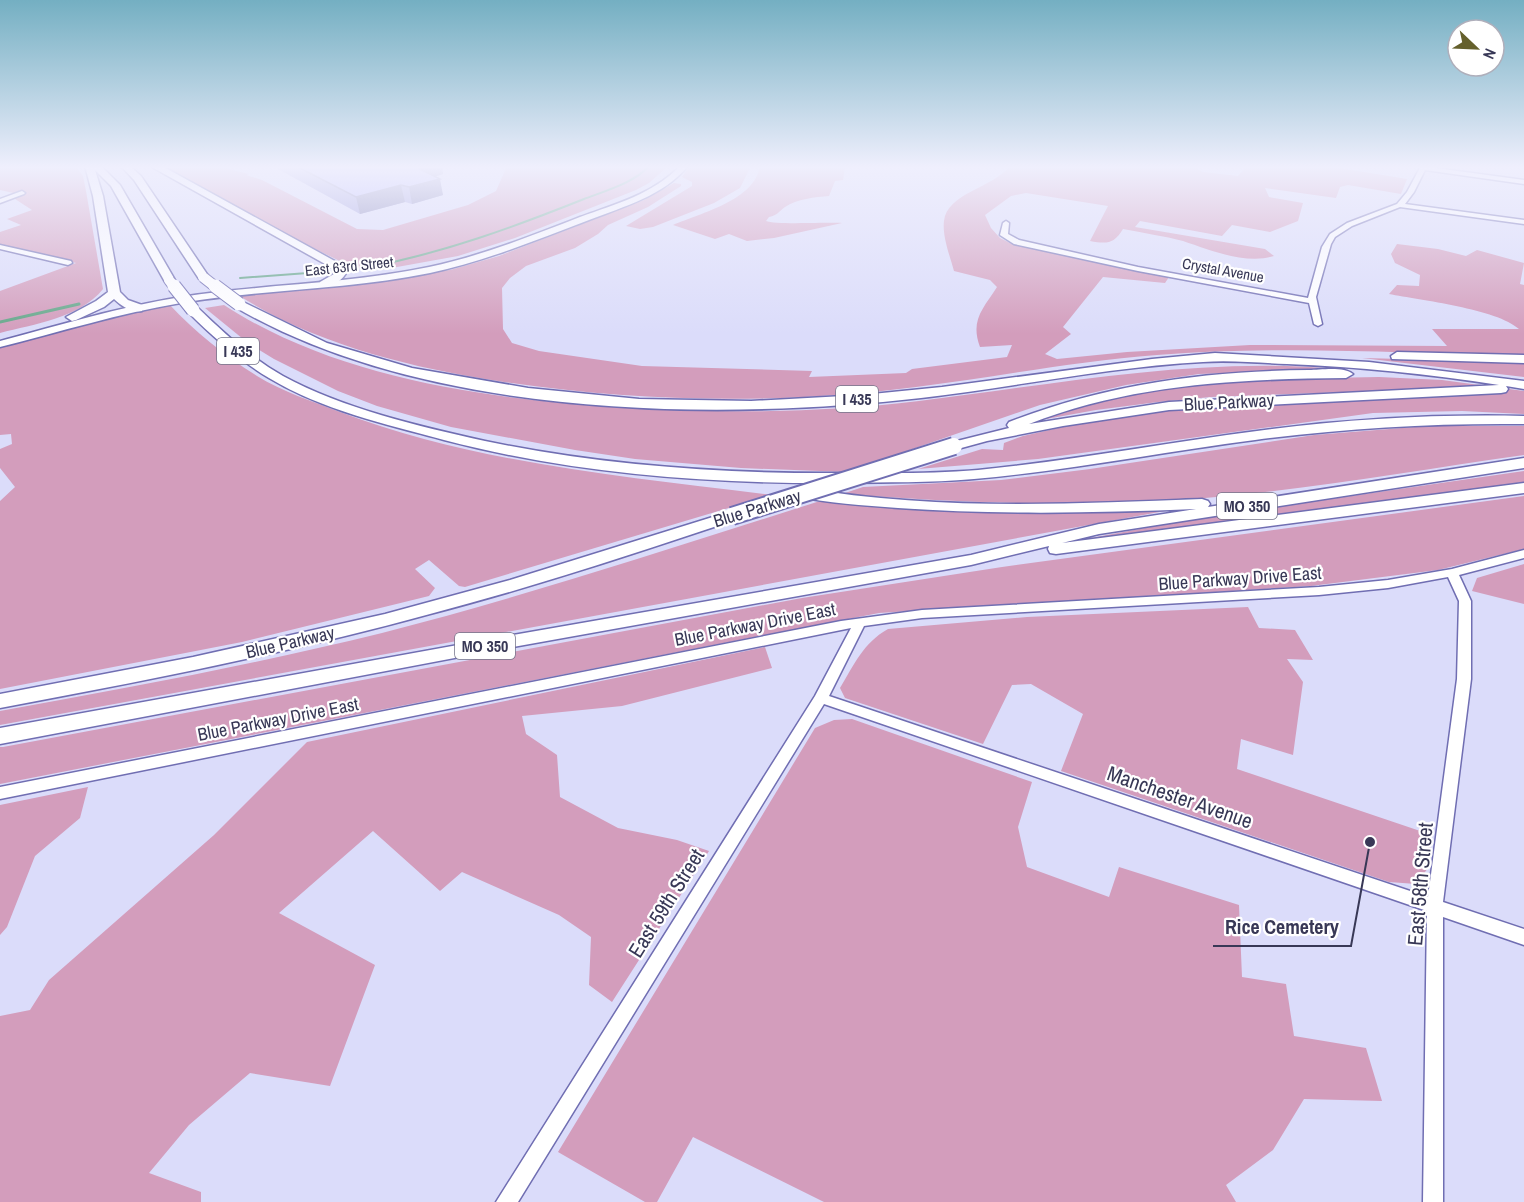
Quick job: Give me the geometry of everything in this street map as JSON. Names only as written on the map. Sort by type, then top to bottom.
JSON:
[{"type":"highway","points":[[102,222],[114,293],[124,303],[138,308]]},
{"type":"highway","name":"I 435","points":[[136,222],[169,280],[194,310],[227,344],[290,385],[372,416],[498,448],[576,462],[702,475],[818,479],[987,473],[1356,423],[1432,419],[1524,420]]},
{"type":"highway","name":"I 435","points":[[167,222],[202,277],[272,324],[351,356],[395,368],[499,389],[618,402],[753,406],[920,394],[1162,361],[1230,357],[1407,368],[1524,386]]},
{"type":"highway","points":[[257,222],[338,267],[341,271],[339,276],[324,284]]},
{"type":"highway","points":[[72,317],[99,304],[114,293]]},
{"type":"highway","points":[[1230,357],[1315,354],[1524,359]]},
{"type":"highway","points":[[985,437],[1038,414],[1092,398],[1140,388],[1215,378],[1364,374],[1487,379]]},
{"type":"highway","name":"Blue Parkway","points":[[0,701],[169,670],[386,620],[549,574],[985,437],[1063,422],[1169,406],[1524,386]]},
{"type":"highway","name":"MO 350","points":[[0,736],[501,643],[971,560],[1099,529],[1524,463]]},
{"type":"highway","points":[[702,475],[833,498],[951,507],[1062,509],[1164,504],[1264,503]]},
{"type":"highway","points":[[971,560],[1524,488]]},
{"type":"main road","name":"East 63rd Street","points":[[0,337],[124,303],[229,286],[339,276],[424,265],[464,257],[560,222]]},
{"type":"main road","name":"East 63rd Street","points":[[0,344],[138,308],[228,293],[324,284],[429,270],[497,252],[575,222]]},
{"type":"street","points":[[1318,324],[1311,301],[1312,287],[1320,272],[1328,242],[1355,222]]},
{"type":"street","name":"Crystal Avenue","points":[[1006,223],[1004,234],[1017,242],[1138,269],[1311,301]]},
{"type":"street","points":[[0,247],[68,263]]},
{"type":"street","name":"Blue Parkway Drive East","points":[[0,793],[802,632],[868,621],[922,614],[1319,591],[1388,584],[1452,573],[1524,554]]},
{"type":"street","name":"East 58th Street","points":[[1433,1202],[1435,905],[1464,679],[1466,602],[1452,573]]},
{"type":"street","name":"East 59th Street","points":[[506,1202],[821,698],[859,624]]},
{"type":"street","name":"Manchester Avenue","points":[[821,698],[1524,937]]},
{"type":"shaded area","points":[[14,222],[91,222],[103,289],[82,307],[69,313],[41,323],[0,333],[0,291],[76,263],[0,244],[0,232],[21,225]]},
{"type":"shaded area","points":[[265,222],[344,222],[357,229],[383,230],[410,222],[555,222],[458,256],[386,269],[368,270],[352,267]]},
{"type":"shaded area","points":[[587,222],[614,222],[575,248],[526,266],[510,278],[502,288],[503,329],[512,343],[539,351],[642,366],[812,371],[809,377],[906,373],[912,369],[1007,357],[1012,345],[980,347],[977,338],[977,322],[997,287],[990,280],[954,271],[944,222],[988,222],[1000,238],[1012,244],[1169,277],[1165,283],[1103,277],[1063,327],[1071,334],[1045,354],[1057,359],[1127,352],[1250,345],[1447,346],[1432,329],[1519,329],[1494,316],[1476,311],[1389,294],[1397,285],[1419,286],[1420,275],[1395,263],[1391,254],[1397,244],[1438,249],[1466,256],[1477,250],[1524,263],[1520,284],[1524,285],[1524,356],[1340,351],[1203,352],[1097,361],[864,393],[759,399],[654,397],[498,381],[396,361],[298,327],[238,295],[450,270],[499,256]]},
{"type":"shaded area","points":[[632,222],[665,222],[640,229],[626,226]]},
{"type":"shaded area","points":[[681,222],[842,223],[774,238],[747,241],[729,234],[715,239],[673,225]]},
{"type":"shaded area","points":[[1100,222],[1139,222],[1135,227],[1265,249],[1274,256],[1240,258],[1183,241],[1123,229],[1110,242],[1090,241]]},
{"type":"shaded area","points":[[1146,222],[1295,222],[1270,232],[1232,225],[1222,236]]},
{"type":"shaded area","points":[[169,304],[222,352],[267,382],[287,392],[392,430],[445,444],[553,466],[772,495],[465,587],[459,586],[429,560],[415,569],[435,588],[429,596],[242,642],[0,689],[0,501],[15,487],[0,468],[0,449],[12,444],[11,434],[0,435],[0,347]]},
{"type":"shaded area","points":[[224,305],[268,330],[314,351],[413,380],[516,398],[655,409],[768,411],[844,408],[1181,369],[1286,366],[1339,369],[1199,374],[1126,385],[1040,405],[846,472],[741,468],[635,459],[575,450],[451,427],[377,406],[338,391],[274,359],[248,343],[205,308]]},
{"type":"shaded area","points":[[1362,358],[1524,362],[1524,377]]},
{"type":"shaded area","points":[[1379,377],[1442,380],[1524,391],[1524,414],[1462,411],[1373,413],[1038,459],[918,469],[982,449],[1003,450],[1004,443],[1023,436],[1076,424],[1159,411],[1325,400],[1421,398],[1402,390],[1211,397],[1096,410],[1024,423],[1116,398],[1198,383]]},
{"type":"shaded area","points":[[1427,426],[1524,426],[1524,455],[1285,490],[1160,501],[1069,504],[933,500],[842,494],[863,487],[1001,480],[1314,435]]},
{"type":"shaded area","points":[[1524,471],[1524,482],[1036,548],[1205,517]]},
{"type":"shaded area","points":[[1524,496],[1524,549],[1438,570],[1311,586],[879,613],[0,784],[0,747],[802,598],[1002,567]]},
{"type":"shaded area","points":[[820,501],[1010,513],[1165,511],[0,725],[0,711],[192,675],[382,633],[547,587]]},
{"type":"shaded area","points":[[1524,564],[1524,604],[1472,591],[1477,578]]},
{"type":"shaded area","points":[[1248,607],[1259,628],[1295,630],[1313,660],[1287,659],[1303,682],[1293,755],[1241,739],[1237,769],[1432,835],[1428,868],[1416,884],[1389,882],[1061,771],[1083,714],[1031,684],[1012,685],[983,744],[845,698],[840,688],[866,648],[888,629],[1027,617]]},
{"type":"shaded area","points":[[765,647],[772,668],[622,706],[522,716],[526,734],[557,755],[560,797],[618,828],[677,840],[709,851],[612,1002],[589,985],[591,937],[559,915],[462,872],[440,891],[373,831],[279,913],[375,965],[330,1086],[250,1073],[189,1125],[149,1173],[201,1192],[201,1202],[0,1202],[0,1016],[30,1010],[49,980],[214,835],[307,742]]},
{"type":"shaded area","points":[[852,719],[1032,782],[1018,827],[1027,867],[1109,897],[1119,867],[1239,905],[1242,977],[1286,984],[1294,1036],[1366,1048],[1382,1101],[1304,1099],[1273,1150],[1226,1185],[1236,1202],[824,1202],[693,1137],[657,1202],[645,1202],[558,1152],[815,728],[834,720]]},
{"type":"shaded area","points":[[88,787],[80,818],[35,856],[7,927],[0,935],[0,805]]},
{"type":"waterway","points":[[369,267],[451,247],[523,222]]},
{"type":"waterway","points":[[240,278],[321,272]]},
{"type":"waterway","points":[[0,322],[79,304]]},
{"type":"place","name":"Rice Cemetery","points":[[1370,842]]}]
